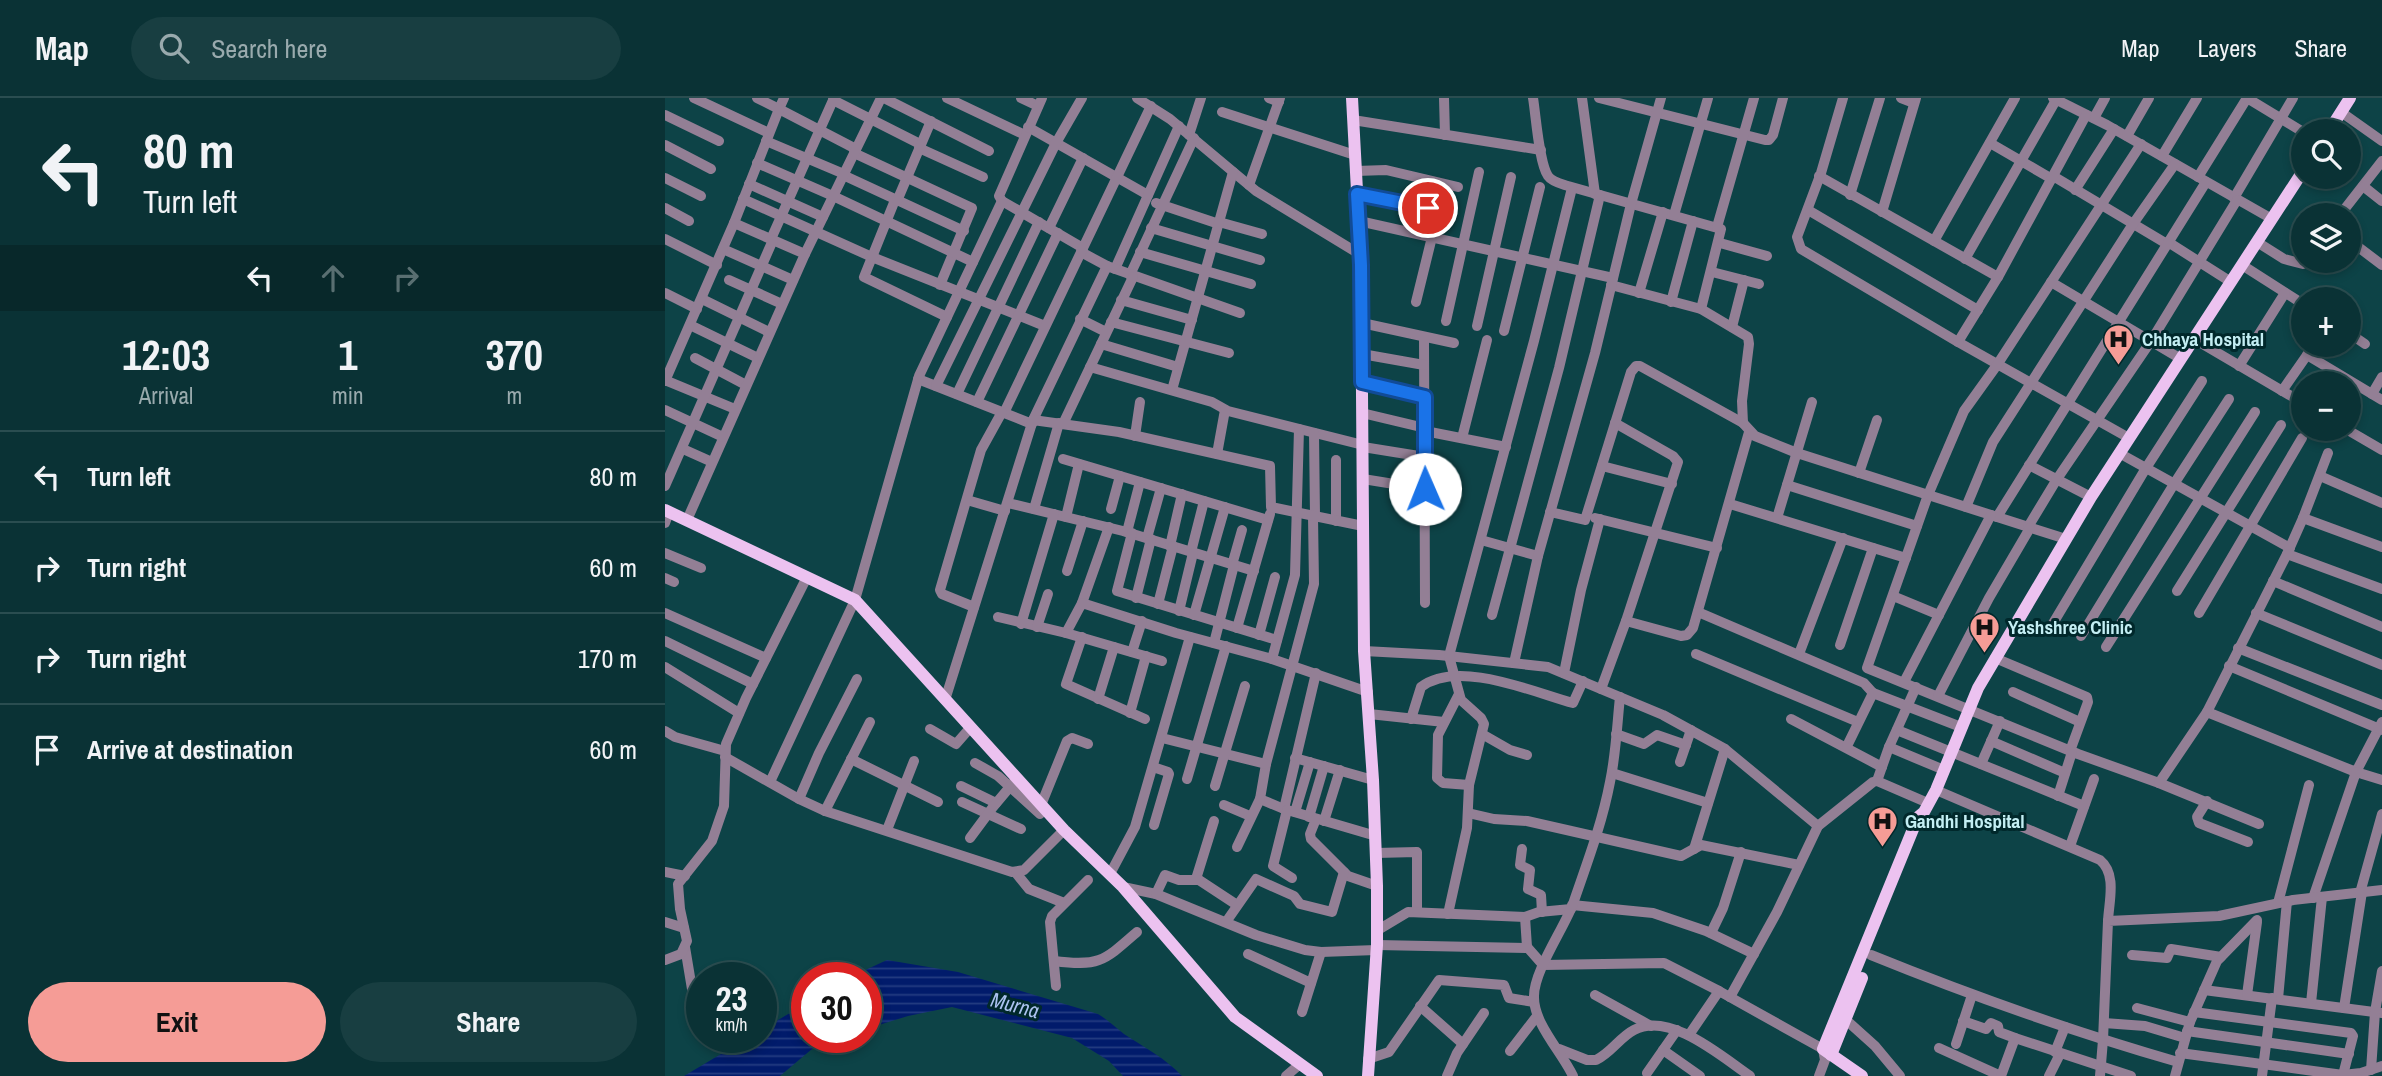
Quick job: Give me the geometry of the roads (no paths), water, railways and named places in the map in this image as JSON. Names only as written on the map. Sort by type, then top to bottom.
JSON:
[{"type":"main road","points":[[1352,98],[1361,255],[1364,651],[1373,780],[1378,930],[1368,1076]]},
{"type":"main road","points":[[2337,119],[2350,98]]},
{"type":"main road","points":[[1826,1055],[1902,866],[1925,820],[1926,808],[1978,688],[2091,497],[2291,189]]},
{"type":"main road","points":[[666,515],[687,520],[855,600],[970,728],[1014,782],[1123,887],[1235,1017],[1317,1076]]},
{"type":"main road","points":[[1826,1055],[1845,1019],[1871,955],[1902,866]]},
{"type":"main road","points":[[1826,1055],[1862,1076]]},
{"type":"street","points":[[694,98],[844,175],[964,231]]},
{"type":"street","points":[[757,98],[855,151],[971,207],[972,211],[940,285]]},
{"type":"street","points":[[735,409],[665,381],[717,265],[784,98]]},
{"type":"street","points":[[687,520],[816,230],[883,98],[989,151]]},
{"type":"street","points":[[947,98],[1056,143],[1162,205],[1262,234]]},
{"type":"street","points":[[770,782],[855,600],[918,379],[1002,201],[1000,193],[1040,102],[1021,98]]},
{"type":"street","points":[[936,386],[1021,212],[1082,98]]},
{"type":"street","points":[[1034,509],[1061,424],[1101,344],[1162,205],[1191,136],[1201,98]]},
{"type":"street","points":[[1444,98],[1445,135]]},
{"type":"street","points":[[1533,98],[1548,176],[1572,188],[1722,230],[1701,309]]},
{"type":"street","points":[[1492,615],[1559,368],[1597,194],[1583,98]]},
{"type":"street","points":[[1599,98],[1765,140],[1771,138],[1783,98]]},
{"type":"street","points":[[1514,663],[1538,556],[1595,353],[1631,204],[1661,98]]},
{"type":"street","points":[[1674,215],[1708,98]]},
{"type":"street","points":[[1717,228],[1754,98]]},
{"type":"street","points":[[1843,98],[1797,237],[1801,249],[1997,365],[2129,438]]},
{"type":"street","points":[[1850,195],[1880,98]]},
{"type":"street","points":[[1882,212],[1915,100],[1901,98]]},
{"type":"street","points":[[1934,241],[2015,98]]},
{"type":"street","points":[[1958,342],[1998,277],[2052,178],[2090,116],[2105,98]]},
{"type":"street","points":[[2127,136],[2149,98]]},
{"type":"street","points":[[2162,156],[2197,98]]},
{"type":"street","points":[[1904,682],[1994,516],[2029,465],[2168,243],[2246,98],[2291,124]]},
{"type":"street","points":[[1938,695],[1980,614],[2057,479],[2151,341],[2293,98]]},
{"type":"street","points":[[665,486],[834,99],[919,146],[983,177]]},
{"type":"street","points":[[1249,185],[1271,127],[1276,99]]},
{"type":"street","points":[[1965,259],[2055,99],[2127,136],[2272,219]]},
{"type":"street","points":[[974,607],[940,592],[981,450],[1003,412],[1117,178],[1144,101],[1179,126],[1249,185],[1361,255]]},
{"type":"street","points":[[1222,112],[1355,155]]},
{"type":"street","points":[[2341,112],[2382,141]]},
{"type":"street","points":[[665,115],[719,141]]},
{"type":"street","points":[[1353,120],[1541,150]]},
{"type":"street","points":[[931,121],[865,278],[947,317]]},
{"type":"street","points":[[945,700],[1033,422],[1080,319],[1147,198],[1179,126]]},
{"type":"street","points":[[2075,190],[2114,129]]},
{"type":"street","points":[[1990,143],[2168,243],[2231,282]]},
{"type":"street","points":[[2141,144],[1964,411],[1928,495],[1867,667],[2071,751],[2207,801],[2259,824]]},
{"type":"street","points":[[665,145],[711,169]]},
{"type":"street","points":[[977,402],[1019,315],[1083,158]]},
{"type":"street","points":[[2350,203],[2382,161]]},
{"type":"street","points":[[757,163],[973,262]]},
{"type":"street","points":[[1966,507],[1989,449],[2029,383],[2175,164]]},
{"type":"street","points":[[1356,171],[1386,170],[1458,187]]},
{"type":"street","points":[[1171,390],[1233,172]]},
{"type":"street","points":[[1446,321],[1479,172]]},
{"type":"street","points":[[1819,176],[1998,277]]},
{"type":"street","points":[[1477,326],[1511,177]]},
{"type":"street","points":[[665,178],[701,196]]},
{"type":"street","points":[[749,184],[823,217]]},
{"type":"street","points":[[2363,186],[2382,201]]},
{"type":"street","points":[[1504,331],[1540,187]]},
{"type":"street","points":[[1448,914],[1467,828],[1469,785],[1483,720],[1464,704],[1448,656],[1506,447],[1572,188]]},
{"type":"street","points":[[1357,194],[1452,213]]},
{"type":"street","points":[[743,199],[872,257],[1045,326]]},
{"type":"street","points":[[1002,201],[1111,267],[1240,313]]},
{"type":"street","points":[[665,208],[689,221]]},
{"type":"street","points":[[1808,210],[1978,310]]},
{"type":"street","points":[[1639,293],[1663,212]]},
{"type":"street","points":[[1359,221],[1582,271],[1639,293],[1701,309],[1745,334],[1749,340],[1742,401],[1746,428],[1730,504],[1691,632],[1681,636],[1626,621]]},
{"type":"street","points":[[1671,302],[1693,221]]},
{"type":"street","points":[[957,394],[1039,222]]},
{"type":"street","points":[[734,223],[805,254]]},
{"type":"street","points":[[1151,228],[1260,260]]},
{"type":"street","points":[[1416,302],[1432,237]]},
{"type":"street","points":[[665,239],[717,265]]},
{"type":"street","points":[[2257,242],[2291,261]]},
{"type":"street","points":[[1720,243],[1767,256]]},
{"type":"street","points":[[723,249],[793,280]]},
{"type":"street","points":[[2361,249],[2382,265]]},
{"type":"street","points":[[1140,252],[1251,284]]},
{"type":"street","points":[[2242,265],[2291,297]]},
{"type":"street","points":[[1712,272],[1759,284]]},
{"type":"street","points":[[729,280],[782,304]]},
{"type":"street","points":[[1733,327],[1744,280]]},
{"type":"street","points":[[2051,282],[2181,359]]},
{"type":"street","points":[[665,293],[697,309]]},
{"type":"street","points":[[2239,366],[2285,293]]},
{"type":"street","points":[[702,299],[769,332]]},
{"type":"street","points":[[1121,300],[1192,320]]},
{"type":"street","points":[[1080,319],[1229,353]]},
{"type":"street","points":[[1362,323],[1454,343]]},
{"type":"street","points":[[690,325],[758,358]]},
{"type":"street","points":[[1424,337],[1425,603]]},
{"type":"street","points":[[2194,339],[2291,396]]},
{"type":"street","points":[[1462,438],[1487,340]]},
{"type":"street","points":[[2361,341],[2365,344]]},
{"type":"street","points":[[1101,344],[1178,367]]},
{"type":"street","points":[[1362,354],[1424,365]]},
{"type":"street","points":[[2282,391],[2306,357]]},
{"type":"street","points":[[2310,357],[2377,397],[2382,377]]},
{"type":"street","points":[[695,358],[746,385]]},
{"type":"street","points":[[1550,512],[1583,521],[1631,372],[1636,366],[1640,366],[1746,428],[1797,453],[2066,539]]},
{"type":"street","points":[[1090,367],[1215,403],[1225,410],[1363,446],[1425,457]]},
{"type":"street","points":[[918,379],[1033,422],[1135,436],[1270,466],[1272,507],[1237,628]]},
{"type":"street","points":[[2052,625],[2146,468],[2202,381]]},
{"type":"street","points":[[1362,382],[1425,397]]},
{"type":"street","points":[[2081,636],[2229,398]]},
{"type":"street","points":[[1135,436],[1140,402]]},
{"type":"street","points":[[1777,517],[1812,402]]},
{"type":"street","points":[[665,410],[723,437]]},
{"type":"street","points":[[1217,454],[1225,410]]},
{"type":"street","points":[[2106,646],[2255,412]]},
{"type":"street","points":[[1363,413],[1506,447]]},
{"type":"street","points":[[1859,473],[1877,420]]},
{"type":"street","points":[[1601,689],[1678,467],[1676,458],[1615,423]]},
{"type":"street","points":[[2177,592],[2281,425]]},
{"type":"street","points":[[1272,659],[1295,575],[1299,429]]},
{"type":"street","points":[[1237,847],[1260,799],[1290,665],[1314,584],[1314,433]]},
{"type":"street","points":[[2361,438],[2382,450]]},
{"type":"street","points":[[2199,613],[2300,441]]},
{"type":"street","points":[[683,449],[712,462]]},
{"type":"street","points":[[2119,453],[2226,512],[2288,551],[2382,589]]},
{"type":"street","points":[[2159,783],[2207,712],[2288,551],[2329,453]]},
{"type":"street","points":[[1063,460],[1268,520]]},
{"type":"street","points":[[1336,460],[1336,521]]},
{"type":"street","points":[[1066,517],[1079,464]]},
{"type":"street","points":[[2029,465],[2091,497]]},
{"type":"street","points":[[1602,466],[1672,484]]},
{"type":"street","points":[[1111,509],[1120,476]]},
{"type":"street","points":[[2320,476],[2382,503]]},
{"type":"street","points":[[1363,479],[1425,489]]},
{"type":"street","points":[[1140,482],[1116,590],[1277,640]]},
{"type":"street","points":[[1787,485],[1917,526]]},
{"type":"street","points":[[1136,598],[1161,488]]},
{"type":"street","points":[[1158,604],[1182,494]]},
{"type":"street","points":[[967,500],[1034,509],[1109,527],[1254,571]]},
{"type":"street","points":[[1179,611],[1204,501]]},
{"type":"street","points":[[1730,504],[1906,558]]},
{"type":"street","points":[[1193,615],[1225,507]]},
{"type":"street","points":[[1272,507],[1363,526]]},
{"type":"street","points":[[1021,624],[1053,514]]},
{"type":"street","points":[[1586,516],[1717,548]]},
{"type":"street","points":[[2302,518],[2382,547]]},
{"type":"street","points":[[1564,673],[1581,590],[1600,519]]},
{"type":"street","points":[[1067,571],[1083,521]]},
{"type":"street","points":[[1066,633],[1082,603],[1109,527]]},
{"type":"street","points":[[1214,643],[1242,530]]},
{"type":"street","points":[[1799,654],[1843,538]]},
{"type":"street","points":[[1481,540],[1538,556]]},
{"type":"street","points":[[1840,645],[1873,548]]},
{"type":"street","points":[[665,553],[701,568]]},
{"type":"street","points":[[665,960],[681,954],[687,941],[678,884],[712,841],[722,810],[726,744],[807,577]]},
{"type":"street","points":[[1259,635],[1275,577]]},
{"type":"street","points":[[2273,581],[2382,627]]},
{"type":"street","points":[[1037,627],[1048,594]]},
{"type":"street","points":[[1893,596],[1939,615]]},
{"type":"street","points":[[1082,603],[1272,659],[1368,692]]},
{"type":"street","points":[[1697,612],[1864,683],[1873,693],[1961,727]]},
{"type":"street","points":[[665,613],[766,658]]},
{"type":"street","points":[[2256,613],[2382,665]]},
{"type":"street","points":[[998,617],[1082,637],[1162,661]]},
{"type":"street","points":[[1132,652],[1142,621]]},
{"type":"street","points":[[1082,637],[1066,684],[1146,719]]},
{"type":"street","points":[[1110,874],[1135,827],[1190,637]]},
{"type":"street","points":[[665,641],[753,684]]},
{"type":"street","points":[[1187,779],[1226,646]]},
{"type":"street","points":[[1098,699],[1114,647]]},
{"type":"street","points":[[2238,648],[2382,705]]},
{"type":"street","points":[[1364,651],[1514,663],[1548,667],[1564,673],[1663,715],[1725,749],[1818,826]]},
{"type":"street","points":[[1696,654],[1858,722]]},
{"type":"street","points":[[1129,713],[1146,656]]},
{"type":"street","points":[[1995,658],[2084,695],[2088,702],[2058,796]]},
{"type":"street","points":[[2229,666],[2381,727],[2356,772],[2318,897],[2311,1003]]},
{"type":"street","points":[[665,667],[739,713]]},
{"type":"street","points":[[1289,810],[1295,758],[1316,673]]},
{"type":"street","points":[[1411,719],[1421,688],[1454,674],[1504,683],[1573,703],[1583,681]]},
{"type":"street","points":[[799,799],[857,679]]},
{"type":"street","points":[[1215,786],[1245,686]]},
{"type":"street","points":[[1730,997],[1818,826],[1877,781],[1916,687]]},
{"type":"street","points":[[2013,692],[2080,722]]},
{"type":"street","points":[[1847,746],[1873,693]]},
{"type":"street","points":[[1459,694],[1444,722],[1437,743],[1437,778],[1443,783],[1469,785]]},
{"type":"street","points":[[1573,1076],[1559,1049],[1537,1017],[1534,1002],[1536,981],[1571,907],[1597,836],[1612,773],[1621,697]]},
{"type":"street","points":[[2207,712],[2382,780]]},
{"type":"street","points":[[1369,714],[1444,722]]},
{"type":"street","points":[[1791,719],[1847,746],[1882,767]]},
{"type":"street","points":[[1981,764],[2000,721]]},
{"type":"street","points":[[825,811],[870,722]]},
{"type":"street","points":[[930,729],[956,744],[970,728]]},
{"type":"street","points":[[1680,762],[1691,730]]},
{"type":"street","points":[[1897,730],[2084,806]]},
{"type":"street","points":[[665,731],[725,754],[799,799],[825,811],[1016,873],[1029,889],[1064,903]]},
{"type":"street","points":[[1482,734],[1510,750],[1527,755]]},
{"type":"street","points":[[1616,734],[1644,744],[1657,735],[1686,746]]},
{"type":"street","points":[[1041,809],[1067,741],[1072,738],[1088,744]]},
{"type":"street","points":[[1161,738],[1266,764]]},
{"type":"street","points":[[1991,741],[2065,773]]},
{"type":"street","points":[[1889,747],[1944,770]]},
{"type":"street","points":[[1694,850],[1725,749]]},
{"type":"street","points":[[1295,758],[1373,780]]},
{"type":"street","points":[[851,759],[938,802]]},
{"type":"street","points":[[887,830],[914,761]]},
{"type":"street","points":[[1292,878],[1273,866],[1289,810],[1310,762]]},
{"type":"street","points":[[970,838],[1014,782],[975,764]]},
{"type":"street","points":[[1153,766],[1169,773],[1154,825]]},
{"type":"street","points":[[1316,819],[1324,766]]},
{"type":"street","points":[[1340,770],[1316,819],[1310,838],[1344,872],[1377,886]]},
{"type":"street","points":[[1612,773],[1708,803]]},
{"type":"street","points":[[2070,846],[2094,779]]},
{"type":"street","points":[[1877,781],[1926,808]]},
{"type":"street","points":[[2262,1076],[2275,999],[2282,902],[2309,785]]},
{"type":"street","points":[[961,786],[996,803]]},
{"type":"street","points":[[1935,790],[2070,846],[2100,860],[2109,871],[2111,878],[2100,1072]]},
{"type":"street","points":[[1260,799],[1375,836]]},
{"type":"street","points":[[2207,801],[2197,817],[2199,823],[2248,842]]},
{"type":"street","points":[[962,802],[1021,829]]},
{"type":"street","points":[[1224,806],[1250,816]]},
{"type":"street","points":[[1468,813],[1494,819],[1527,821],[1681,856],[1701,845],[1799,865]]},
{"type":"street","points":[[2344,1008],[2361,892],[2382,814]]},
{"type":"street","points":[[1196,879],[1214,821]]},
{"type":"street","points":[[1016,873],[1024,870],[1064,830]]},
{"type":"street","points":[[1522,849],[1520,865],[1529,869],[1528,889],[1541,895],[1542,912]]},
{"type":"street","points":[[1376,853],[1417,852],[1417,912]]},
{"type":"street","points":[[1711,933],[1723,908],[1741,852]]},
{"type":"street","points":[[665,872],[685,876]]},
{"type":"street","points":[[1226,922],[1256,879],[1294,896],[1300,904],[1333,911],[1344,872]]},
{"type":"street","points":[[1156,894],[1165,875],[1179,880],[1196,879],[1237,905]]},
{"type":"street","points":[[1056,986],[1050,922],[1052,916],[1088,880]]},
{"type":"street","points":[[1123,887],[1156,894],[1305,950],[1321,952],[1377,947],[1527,947],[1543,965]]},
{"type":"street","points":[[2108,921],[2219,916],[2282,902],[2382,890]]},
{"type":"street","points":[[1378,930],[1404,913],[1525,917],[1571,907],[1653,914],[1711,933],[1754,954]]},
{"type":"street","points":[[2247,995],[2259,907]]},
{"type":"street","points":[[1525,917],[1527,947]]},
{"type":"street","points":[[2181,1076],[2176,1076],[2179,1057],[2189,1026],[2217,961],[2257,920]]},
{"type":"street","points":[[665,922],[684,928]]},
{"type":"street","points":[[1054,961],[1076,964],[1103,960],[1137,932]]},
{"type":"street","points":[[685,946],[688,962]]},
{"type":"street","points":[[2132,955],[2167,958],[2171,949],[2221,957]]},
{"type":"street","points":[[1302,1012],[1321,952]]},
{"type":"street","points":[[1248,954],[1311,983]]},
{"type":"street","points":[[1871,955],[1972,995],[2103,1040],[2179,1057],[2263,1064],[2341,1075],[2382,1066]]},
{"type":"street","points":[[1543,965],[1664,963],[1719,990],[1826,1055],[1819,1076]]},
{"type":"street","points":[[2371,1070],[2382,971]]},
{"type":"street","points":[[1368,1059],[1389,1052],[1436,982],[1442,979],[1505,985],[1509,998],[1534,1002]]},
{"type":"street","points":[[1689,1035],[1719,990]]},
{"type":"street","points":[[2204,990],[2378,1013]]},
{"type":"street","points":[[1595,995],[1652,1026],[1689,1035],[1750,1076]]},
{"type":"street","points":[[1956,1044],[1972,995]]},
{"type":"street","points":[[1420,1006],[1464,1044]]},
{"type":"street","points":[[2137,1008],[2189,1026],[2266,1042],[2349,1054]]},
{"type":"street","points":[[1447,1076],[1484,1013]]},
{"type":"street","points":[[1510,1051],[1537,1017]]},
{"type":"street","points":[[1845,1019],[1875,1046],[1900,1076]]},
{"type":"street","points":[[1963,1021],[1985,1029],[1990,1023],[1997,1026],[1999,1032],[2058,1053],[2100,1072],[2131,1076]]},
{"type":"street","points":[[2104,1023],[2153,1028],[2269,1023],[2352,1033],[2349,1054],[2341,1075]]},
{"type":"street","points":[[1559,1049],[1596,1060],[1636,1029],[1652,1026]]},
{"type":"street","points":[[2049,1076],[2064,1027]]},
{"type":"street","points":[[1647,1073],[1677,1030]]},
{"type":"street","points":[[1939,1048],[2001,1076],[2015,1038]]},
{"type":"street","points":[[1663,1050],[1700,1076]]},
{"type":"street","points":[[1286,1076],[1300,1063]]},
{"type":"water","name":"Murna","points":[[887,960],[958,972],[1098,1014],[1182,1076],[1123,1076],[1109,1061],[1072,1038],[952,1007],[882,1024],[882,962]]},
{"type":"water","points":[[791,1012],[791,1053],[807,1053],[780,1076],[684,1076],[723,1053],[777,1053],[777,1021]]},
{"type":"place","name":"Chhaya Hospital","points":[[2119,366]]},
{"type":"place","name":"Yashshree Clinic","points":[[1985,654]]},
{"type":"place","name":"Gandhi Hospital","points":[[1882,848]]}]
